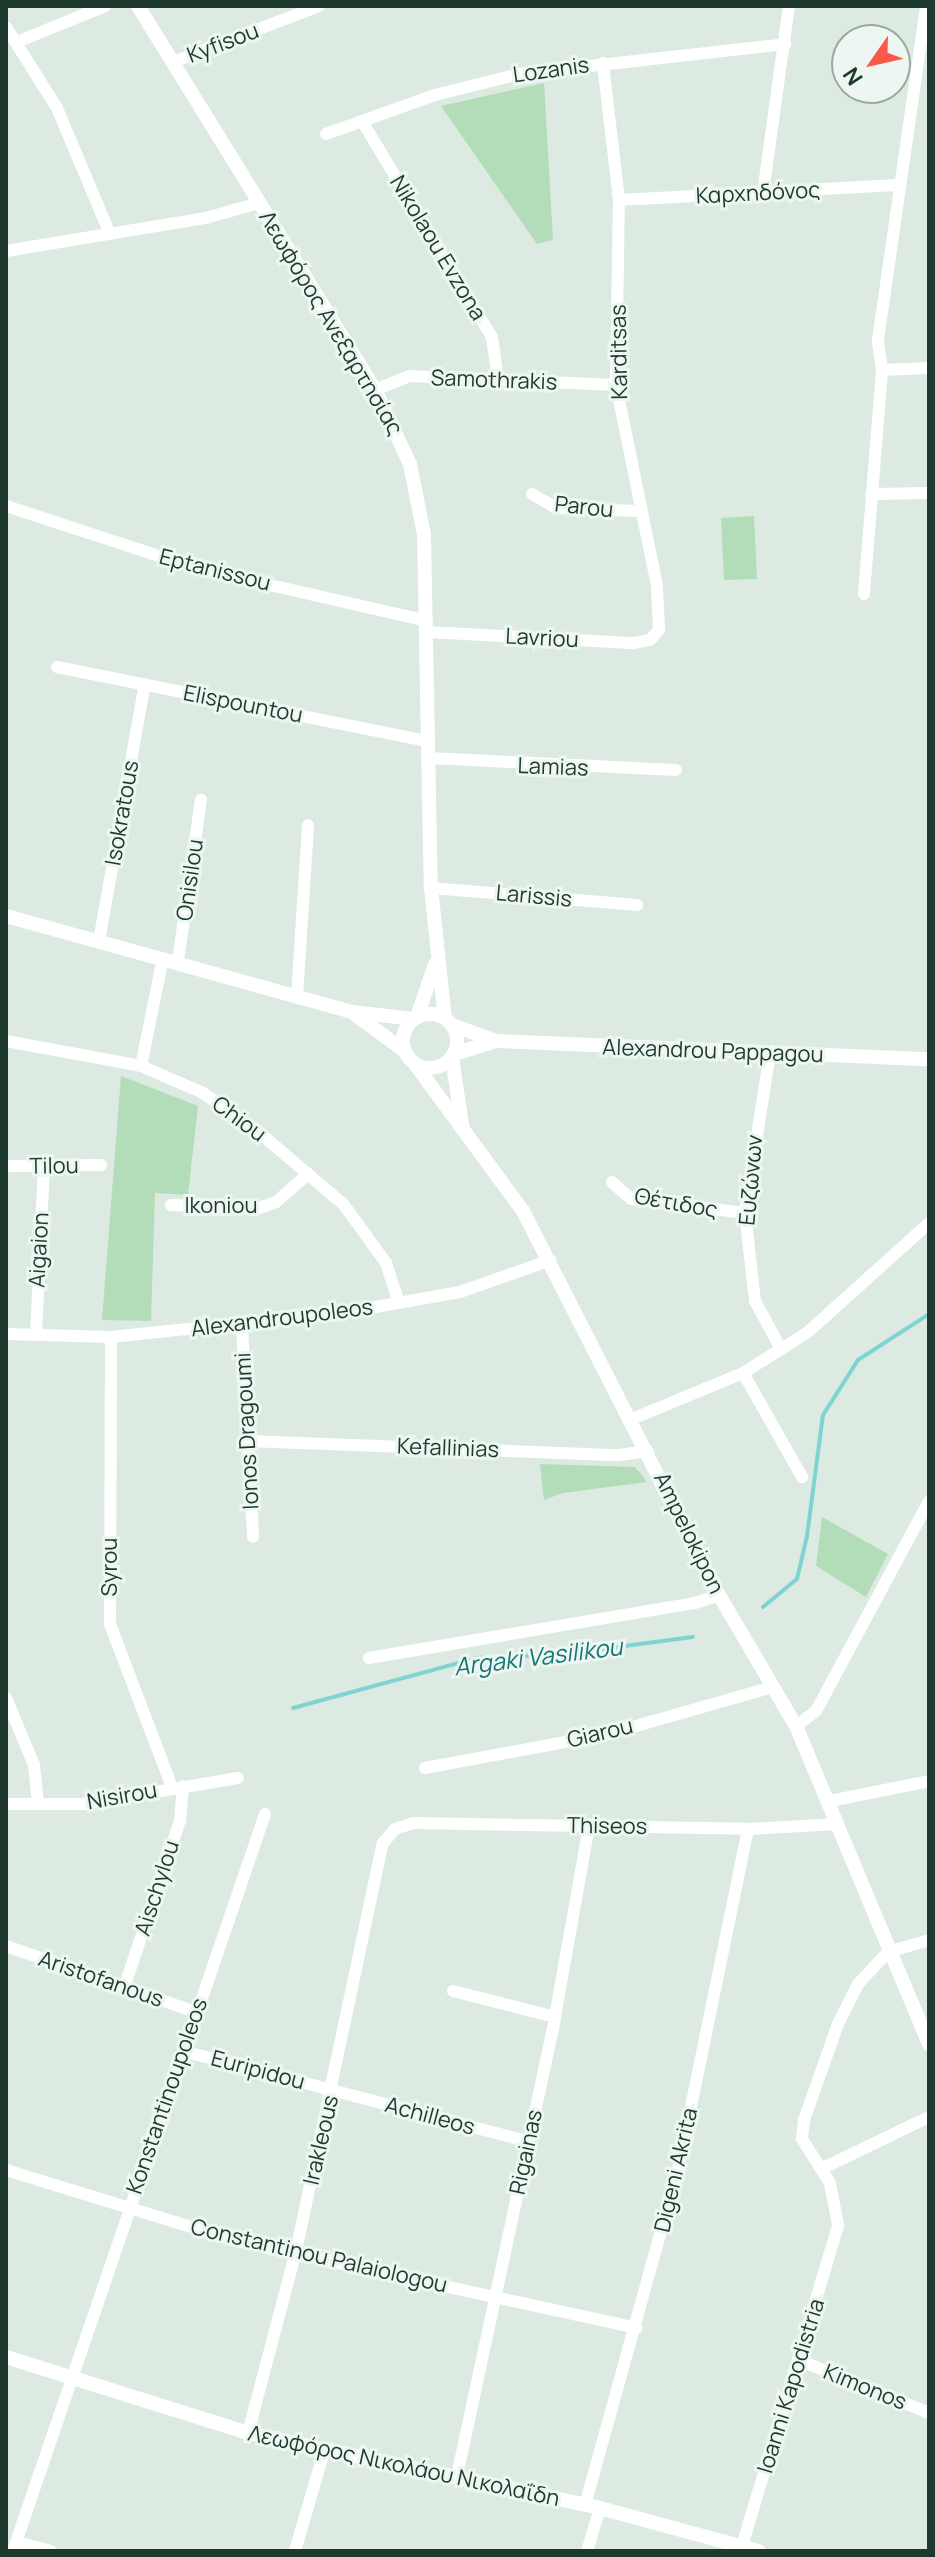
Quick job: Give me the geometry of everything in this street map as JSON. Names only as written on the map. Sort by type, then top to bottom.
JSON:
[{"type":"street","points":[[17,42],[105,6]]},
{"type":"street","name":"Λεωφόρος Ανεξαρτησίας","points":[[138,6],[375,390],[410,464],[424,535],[431,888],[436,960],[448,1022]]},
{"type":"street","name":"Kyfisou","points":[[173,62],[319,6]]},
{"type":"street","points":[[763,193],[789,6]]},
{"type":"street","points":[[864,594],[882,370],[878,340],[898,185],[927,22],[926,6]]},
{"type":"street","points":[[6,27],[57,108],[110,234]]},
{"type":"street","name":"Lozanis","points":[[326,134],[477,83],[603,63],[785,44]]},
{"type":"street","name":"Karditsas","points":[[603,63],[619,200],[616,385],[638,511],[657,586],[660,622],[654,637]]},
{"type":"street","name":"Nikolaou Evzona","points":[[362,121],[492,337],[498,380]]},
{"type":"street","name":"Καρχηδόνος","points":[[619,200],[898,185]]},
{"type":"street","points":[[6,251],[110,234],[259,203]]},
{"type":"street","points":[[882,370],[929,368]]},
{"type":"street","name":"Samothrakis","points":[[375,390],[409,376],[616,385]]},
{"type":"street","points":[[871,494],[929,493]]},
{"type":"street","name":"Parou","points":[[532,494],[556,508],[638,511]]},
{"type":"street","name":"Eptanissou","points":[[6,506],[196,568],[428,626]]},
{"type":"street","name":"Lavriou","points":[[428,626],[634,643],[654,637]]},
{"type":"street","name":"Elispountou","points":[[57,667],[429,741]]},
{"type":"street","name":"Isokratous","points":[[99,941],[145,684]]},
{"type":"street","name":"Lamias","points":[[429,758],[676,770]]},
{"type":"street","name":"Onisilou","points":[[141,1066],[171,959],[201,800]]},
{"type":"street","points":[[297,996],[308,825]]},
{"type":"street","name":"Larissis","points":[[431,888],[637,905]]},
{"type":"street","points":[[6,916],[171,959],[352,1012],[448,1022],[457,1039],[453,1056],[438,1067],[415,1064],[405,1051],[352,1012]]},
{"type":"street","name":"Λεωφόρος Ανεξαρτησίας","points":[[416,1018],[436,960]]},
{"type":"street","points":[[405,1051],[405,1030],[416,1018]]},
{"type":"street","name":"Alexandrou Pappagou","points":[[448,1022],[496,1041],[929,1059]]},
{"type":"street","name":"Chiou","points":[[6,1041],[141,1066],[203,1093],[308,1174],[369,1234],[386,1263],[399,1303]]},
{"type":"street","name":"Alexandrou Pappagou","points":[[453,1056],[496,1041]]},
{"type":"street","name":"Ευζώνων","points":[[770,1053],[745,1213],[755,1301],[781,1349]]},
{"type":"street","name":"Ampelokipon","points":[[453,1056],[463,1127]]},
{"type":"street","name":"Ampelokipon","points":[[415,1064],[463,1127],[551,1260],[719,1595],[796,1726],[830,1801],[888,1952],[929,2044]]},
{"type":"street","name":"Tilou","points":[[6,1166],[101,1165]]},
{"type":"street","name":"Aigaion","points":[[36,1334],[44,1167]]},
{"type":"street","name":"Ikoniou","points":[[171,1205],[268,1206],[308,1174]]},
{"type":"street","name":"Θέτιδος","points":[[612,1182],[631,1199],[745,1213]]},
{"type":"street","points":[[632,1419],[743,1373],[808,1332],[929,1223]]},
{"type":"street","name":"Alexandroupoleos","points":[[6,1334],[111,1337],[242,1325],[399,1303],[473,1289],[551,1260]]},
{"type":"street","name":"Ionos Dragoumi","points":[[242,1325],[253,1537]]},
{"type":"street","name":"Syrou","points":[[111,1337],[110,1624],[177,1786]]},
{"type":"street","points":[[743,1373],[802,1477]]},
{"type":"street","name":"Kefallinias","points":[[247,1441],[619,1455],[648,1451]]},
{"type":"street","points":[[796,1726],[816,1711],[925,1516],[929,1501]]},
{"type":"street","points":[[369,1658],[695,1603],[719,1595]]},
{"type":"street","name":"Giarou","points":[[425,1768],[608,1734],[773,1687]]},
{"type":"street","points":[[6,1698],[34,1765],[38,1803]]},
{"type":"street","name":"Nisirou","points":[[7,1808],[38,1803],[84,1804],[238,1778]]},
{"type":"street","points":[[830,1801],[929,1781]]},
{"type":"street","name":"Aischylou","points":[[124,1988],[180,1821],[177,1786]]},
{"type":"street","name":"Konstantinoupoleos","points":[[15,2547],[127,2211],[265,1814]]},
{"type":"street","name":"Thiseos","points":[[383,1843],[395,1829],[413,1823],[748,1829],[838,1824]]},
{"type":"street","name":"Rigainas","points":[[457,2476],[555,2017],[589,1826]]},
{"type":"street","name":"Digeni Akrita","points":[[587,2551],[592,2507],[678,2170],[748,1829]]},
{"type":"street","name":"Irakleous","points":[[248,2433],[296,2251],[333,2090],[383,1843]]},
{"type":"street","points":[[929,1940],[888,1952],[848,2003],[804,2120],[802,2139],[821,2169],[929,2117]]},
{"type":"street","name":"Aristofanous","points":[[6,1946],[196,2012]]},
{"type":"street","points":[[453,1991],[555,2017]]},
{"type":"street","name":"Euripidou","points":[[183,2051],[333,2090]]},
{"type":"street","name":"Achilleos","points":[[333,2090],[527,2141]]},
{"type":"street","name":"Ioanni Kapodistria","points":[[742,2546],[801,2361],[838,2225],[835,2196],[821,2169]]},
{"type":"street","name":"Constantinou Palaiologou","points":[[6,2170],[127,2211],[637,2328]]},
{"type":"street","name":"Λεωφόρος Νικολάου Νικολαΐδη","points":[[6,2357],[248,2433],[324,2452],[457,2476],[592,2507],[758,2551]]},
{"type":"street","name":"Kimonos","points":[[801,2361],[929,2413]]},
{"type":"street","points":[[295,2551],[324,2452]]},
{"type":"street","points":[[15,2547],[51,2551]]},
{"type":"green space","points":[[544,83],[553,240],[537,244],[441,106]]},
{"type":"green space","points":[[754,516],[757,579],[724,580],[721,518]]},
{"type":"green space","points":[[121,1076],[198,1106],[188,1195],[155,1193],[151,1321],[102,1320]]},
{"type":"green space","points":[[540,1464],[635,1467],[647,1482],[563,1493],[544,1500]]},
{"type":"green space","points":[[822,1517],[888,1554],[866,1597],[816,1566]]},
{"type":"waterway","name":"Argaki Vasilikou","points":[[763,1607],[797,1579],[807,1536],[823,1415],[858,1360],[929,1314]]},
{"type":"waterway","name":"Argaki Vasilikou","points":[[293,1708],[477,1658],[556,1655],[693,1637]]}]
